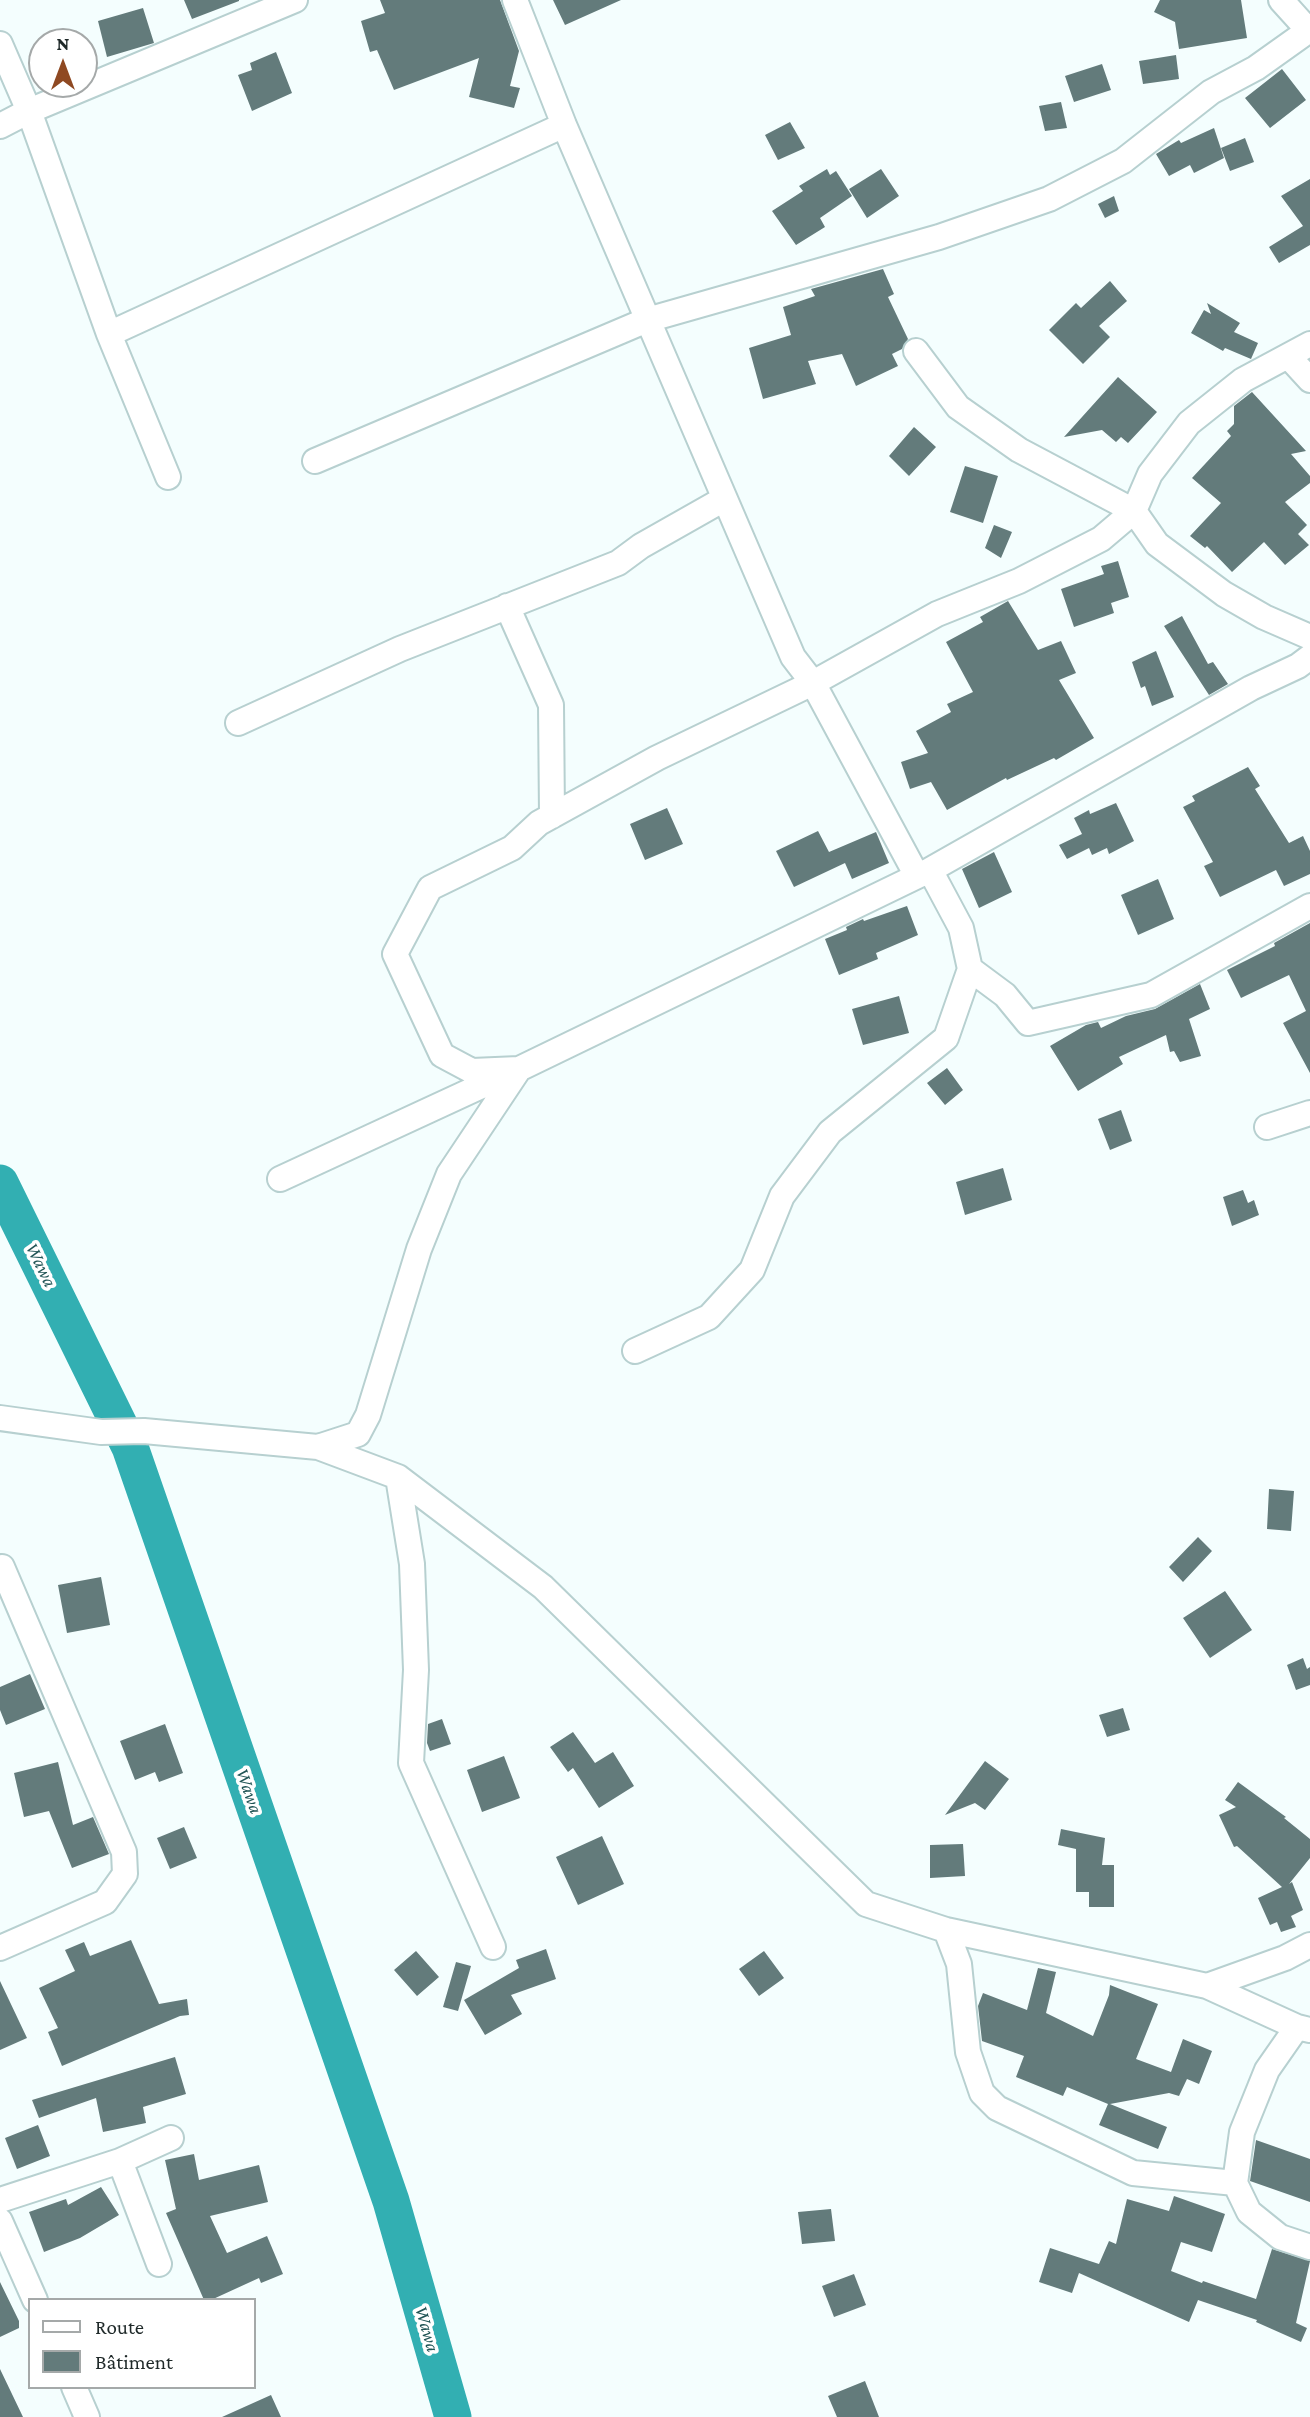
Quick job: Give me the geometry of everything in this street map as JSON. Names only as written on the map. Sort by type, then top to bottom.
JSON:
[{"type":"street","points":[[0,125],[295,0]]},
{"type":"street","points":[[515,0],[564,125],[793,657],[813,683],[924,873],[961,928],[970,969],[946,1038],[830,1132],[782,1196],[752,1270],[709,1317],[635,1351]]},
{"type":"street","points":[[315,461],[647,320],[939,236],[1049,199],[1124,161],[1211,92],[1256,68],[1309,32],[1281,0]]},
{"type":"street","points":[[0,44],[29,111],[109,334],[168,477]]},
{"type":"street","points":[[109,334],[564,125]]},
{"type":"street","points":[[519,1069],[472,1071],[442,1055],[395,954],[430,888],[512,848],[538,823],[657,758],[813,683],[937,614],[1019,581],[1101,539],[1134,511],[1150,474],[1189,423],[1243,380],[1310,344]]},
{"type":"street","points":[[916,351],[958,407],[1019,450],[1134,511],[1157,544],[1224,594],[1265,617],[1310,637]]},
{"type":"street","points":[[1287,356],[1310,380]]},
{"type":"street","points":[[237,723],[400,649],[618,563],[640,546],[724,499]]},
{"type":"street","points":[[507,607],[551,705],[552,816]]},
{"type":"street","points":[[280,1179],[519,1069],[924,873],[1310,657]]},
{"type":"street","points":[[970,969],[1005,995],[1028,1023],[1151,995],[1310,906]]},
{"type":"street","points":[[317,1447],[358,1434],[368,1415],[419,1249],[449,1174],[519,1069]]},
{"type":"street","points":[[1266,1127],[1310,1113]]},
{"type":"street","points":[[0,1418],[101,1432],[144,1431],[317,1447],[397,1477],[543,1587],[866,1903],[946,1930],[1206,1986],[1303,2029],[1267,2070],[1242,2132],[1235,2183],[1249,2212],[1280,2237],[1310,2247]]},
{"type":"street","points":[[397,1477],[412,1564],[416,1670],[411,1763],[493,1947]]},
{"type":"street","points":[[0,1948],[105,1902],[125,1874],[124,1852],[2,1567]]},
{"type":"street","points":[[946,1930],[959,1964],[968,2052],[982,2093],[997,2108],[1133,2173],[1235,2183]]},
{"type":"street","points":[[1206,1986],[1285,1958],[1310,1945]]},
{"type":"street","points":[[0,2200],[120,2161],[172,2138]]},
{"type":"street","points":[[120,2161],[159,2264]]},
{"type":"street","points":[[0,2221],[34,2298]]},
{"type":"street","points":[[75,2389],[87,2417]]},
{"type":"building","points":[[184,0],[239,0],[239,1],[192,19]]},
{"type":"building","points":[[380,0],[500,0],[519,51],[510,86],[520,88],[514,108],[469,97],[479,58],[394,90],[377,50],[370,52],[361,21],[385,13]]},
{"type":"building","points":[[553,0],[621,0],[565,25]]},
{"type":"building","points":[[1160,0],[1241,0],[1247,38],[1179,49],[1175,22],[1154,12]]},
{"type":"building","points":[[143,8],[154,43],[107,57],[98,21]]},
{"type":"building","points":[[276,52],[292,93],[252,111],[238,75],[252,70],[250,63]]},
{"type":"building","points":[[1176,55],[1179,79],[1143,84],[1139,61]]},
{"type":"building","points":[[1102,64],[1111,90],[1074,102],[1065,76]]},
{"type":"building","points":[[1282,69],[1306,100],[1270,128],[1245,98]]},
{"type":"building","points":[[1061,102],[1067,128],[1045,131],[1039,106]]},
{"type":"building","points":[[790,122],[805,148],[778,160],[765,135]]},
{"type":"building","points":[[1214,128],[1224,158],[1194,173],[1190,165],[1169,176],[1156,154],[1179,140],[1181,143]]},
{"type":"building","points":[[1245,138],[1254,162],[1230,171],[1221,148]]},
{"type":"building","points":[[827,169],[830,175],[836,171],[852,196],[820,218],[825,227],[796,245],[772,211],[803,191],[799,186]]},
{"type":"building","points":[[881,169],[899,196],[867,218],[849,189]]},
{"type":"building","points":[[1310,179],[1310,245],[1279,263],[1269,247],[1303,226],[1281,196]]},
{"type":"building","points":[[1114,196],[1119,211],[1105,218],[1098,204]]},
{"type":"building","points":[[883,269],[894,294],[888,297],[908,339],[902,349],[892,354],[898,366],[856,386],[842,354],[808,361],[816,384],[763,399],[749,348],[791,335],[783,307],[815,296],[811,289]]},
{"type":"building","points":[[1110,281],[1127,301],[1099,326],[1110,337],[1083,364],[1049,330],[1076,303],[1081,308]]},
{"type":"building","points":[[1207,303],[1240,323],[1234,332],[1258,343],[1251,359],[1225,348],[1223,351],[1191,333],[1204,310],[1211,314]]},
{"type":"building","points":[[1118,377],[1157,412],[1128,443],[1121,437],[1116,442],[1102,430],[1064,437]]},
{"type":"building","points":[[1252,392],[1306,451],[1291,454],[1310,476],[1310,483],[1285,502],[1307,525],[1298,534],[1309,545],[1285,565],[1264,542],[1232,572],[1207,546],[1205,548],[1190,536],[1221,503],[1192,478],[1231,436],[1227,431],[1234,424],[1234,406]]},
{"type":"building","points":[[914,427],[936,447],[909,476],[889,456]]},
{"type":"building","points":[[965,466],[998,476],[983,523],[950,512]]},
{"type":"building","points":[[994,525],[1012,532],[1001,558],[985,548]]},
{"type":"building","points":[[1118,561],[1129,597],[1111,603],[1114,613],[1074,627],[1061,589],[1104,574],[1101,566]]},
{"type":"building","points":[[1008,601],[1038,650],[1061,641],[1076,673],[1059,680],[1094,738],[1056,760],[1054,758],[1007,780],[1006,778],[947,810],[931,782],[910,789],[901,762],[928,753],[916,731],[951,712],[947,704],[973,692],[946,642],[983,622],[980,617]]},
{"type":"building","points":[[1182,616],[1208,664],[1213,662],[1228,684],[1209,695],[1164,626]]},
{"type":"building","points":[[1156,651],[1174,697],[1152,706],[1145,686],[1141,688],[1132,662]]},
{"type":"building","points":[[1248,767],[1260,786],[1255,789],[1289,843],[1303,836],[1310,851],[1310,874],[1284,886],[1276,870],[1220,897],[1204,866],[1213,862],[1183,807],[1195,801],[1192,796]]},
{"type":"building","points":[[1116,803],[1134,841],[1109,854],[1107,848],[1092,855],[1089,848],[1067,859],[1059,845],[1082,834],[1074,818],[1089,810],[1090,814]]},
{"type":"building","points":[[667,808],[683,844],[645,860],[630,824]]},
{"type":"building","points":[[818,831],[829,852],[876,832],[889,863],[852,879],[845,863],[794,887],[776,851]]},
{"type":"building","points":[[994,852],[1012,892],[979,908],[962,869]]},
{"type":"building","points":[[1158,879],[1174,919],[1138,935],[1121,895]]},
{"type":"building","points":[[907,906],[918,935],[876,953],[878,959],[839,975],[825,939],[847,930],[846,927],[863,919],[864,921]]},
{"type":"building","points":[[1310,923],[1310,1073],[1283,1023],[1306,1011],[1289,975],[1241,998],[1227,970],[1275,946],[1274,943]]},
{"type":"building","points":[[1200,984],[1210,1009],[1189,1019],[1201,1056],[1180,1062],[1174,1051],[1170,1052],[1166,1035],[1119,1057],[1123,1064],[1078,1091],[1050,1046],[1086,1025],[1098,1022],[1101,1028],[1126,1016],[1155,1009]]},
{"type":"building","points":[[899,996],[909,1033],[863,1045],[852,1009]]},
{"type":"building","points":[[947,1068],[963,1090],[945,1105],[927,1083]]},
{"type":"building","points":[[1121,1110],[1132,1141],[1110,1150],[1098,1119]]},
{"type":"building","points":[[1003,1168],[1012,1200],[965,1215],[956,1182]]},
{"type":"building","points":[[1243,1190],[1248,1203],[1254,1200],[1259,1215],[1232,1226],[1223,1197]]},
{"type":"building","points":[[1269,1489],[1294,1491],[1291,1531],[1267,1529]]},
{"type":"building","points":[[1198,1537],[1212,1551],[1183,1582],[1169,1567]]},
{"type":"building","points":[[101,1577],[110,1625],[67,1633],[58,1585]]},
{"type":"building","points":[[1225,1591],[1252,1630],[1210,1658],[1183,1618]]},
{"type":"building","points":[[1303,1658],[1307,1669],[1310,1667],[1310,1685],[1296,1690],[1287,1665]]},
{"type":"building","points":[[30,1674],[45,1709],[6,1725],[0,1710],[0,1687]]},
{"type":"building","points":[[1123,1708],[1130,1730],[1107,1737],[1099,1715]]},
{"type":"building","points":[[442,1719],[451,1744],[430,1751],[427,1743],[428,1724]]},
{"type":"building","points":[[165,1724],[183,1773],[159,1782],[155,1772],[135,1780],[120,1741]]},
{"type":"building","points":[[573,1732],[595,1763],[613,1752],[634,1786],[599,1808],[573,1768],[568,1772],[550,1747]]},
{"type":"building","points":[[504,1756],[520,1798],[482,1812],[467,1770]]},
{"type":"building","points":[[985,1761],[1009,1779],[985,1810],[975,1803],[945,1815]]},
{"type":"building","points":[[58,1762],[73,1825],[93,1817],[109,1854],[72,1868],[49,1811],[24,1817],[14,1773]]},
{"type":"building","points":[[1238,1782],[1286,1817],[1284,1818],[1310,1839],[1310,1858],[1289,1884],[1292,1882],[1303,1910],[1291,1916],[1296,1927],[1281,1932],[1277,1922],[1270,1925],[1258,1898],[1282,1887],[1237,1846],[1234,1847],[1219,1815],[1236,1807],[1225,1800]]},
{"type":"building","points":[[184,1827],[197,1858],[170,1869],[157,1838]]},
{"type":"building","points":[[1061,1829],[1105,1838],[1102,1865],[1114,1865],[1114,1907],[1089,1907],[1089,1892],[1076,1892],[1076,1849],[1058,1845]]},
{"type":"building","points":[[602,1836],[624,1884],[578,1905],[556,1857]]},
{"type":"building","points":[[963,1844],[965,1876],[930,1878],[930,1845]]},
{"type":"building","points":[[131,1940],[159,2004],[187,1999],[189,2015],[180,2016],[62,2066],[48,2032],[58,2028],[39,1988],[75,1971],[65,1950],[84,1942],[90,1956]]},
{"type":"building","points":[[546,1949],[556,1979],[511,1995],[522,2014],[485,2035],[464,2000],[519,1968],[516,1960]]},
{"type":"building","points":[[416,1951],[439,1977],[417,1996],[394,1970]]},
{"type":"building","points":[[764,1951],[784,1978],[759,1996],[739,1969]]},
{"type":"building","points":[[456,1962],[471,1966],[458,2011],[443,2007]]},
{"type":"building","points":[[1038,1968],[1056,1972],[1046,2013],[1093,2036],[1109,1995],[1110,1985],[1158,2004],[1136,2059],[1171,2072],[1183,2039],[1212,2051],[1199,2084],[1187,2079],[1179,2096],[1169,2093],[1110,2104],[1167,2127],[1158,2149],[1099,2125],[1108,2104],[1067,2087],[1063,2096],[1016,2077],[1024,2056],[982,2041],[978,2006],[983,1993],[1027,2010]]},
{"type":"building","points":[[0,1981],[27,2038],[0,2050]]},
{"type":"building","points":[[175,2057],[186,2094],[143,2107],[146,2123],[103,2132],[96,2098],[39,2118],[32,2100]]},
{"type":"building","points":[[38,2125],[50,2156],[17,2169],[5,2138]]},
{"type":"building","points":[[1256,2140],[1310,2159],[1310,2202],[1250,2181]]},
{"type":"building","points":[[194,2154],[199,2180],[259,2165],[268,2202],[210,2216],[227,2253],[267,2236],[283,2274],[261,2283],[259,2278],[215,2298],[203,2298],[166,2213],[176,2209],[165,2160]]},
{"type":"building","points":[[101,2187],[119,2215],[80,2238],[44,2252],[29,2212],[66,2199],[68,2205]]},
{"type":"building","points":[[1174,2196],[1225,2214],[1212,2252],[1181,2242],[1171,2271],[1256,2299],[1272,2249],[1310,2261],[1296,2323],[1307,2328],[1301,2342],[1256,2322],[1257,2320],[1198,2300],[1189,2322],[1079,2273],[1072,2293],[1039,2282],[1050,2248],[1099,2264],[1109,2241],[1116,2244],[1127,2199],[1169,2211]]},
{"type":"building","points":[[831,2209],[835,2241],[802,2244],[798,2212]]},
{"type":"building","points":[[854,2274],[866,2305],[834,2317],[822,2286]]},
{"type":"building","points":[[0,2282],[19,2321],[19,2328],[0,2337]]},
{"type":"building","points":[[0,2369],[23,2417],[0,2417]]},
{"type":"building","points":[[865,2381],[879,2417],[837,2417],[828,2396]]},
{"type":"building","points":[[271,2395],[281,2417],[222,2417]]},
{"type":"waterway","name":"Wawa","points":[[0,1183],[130,1447],[391,2201],[453,2417]]}]
